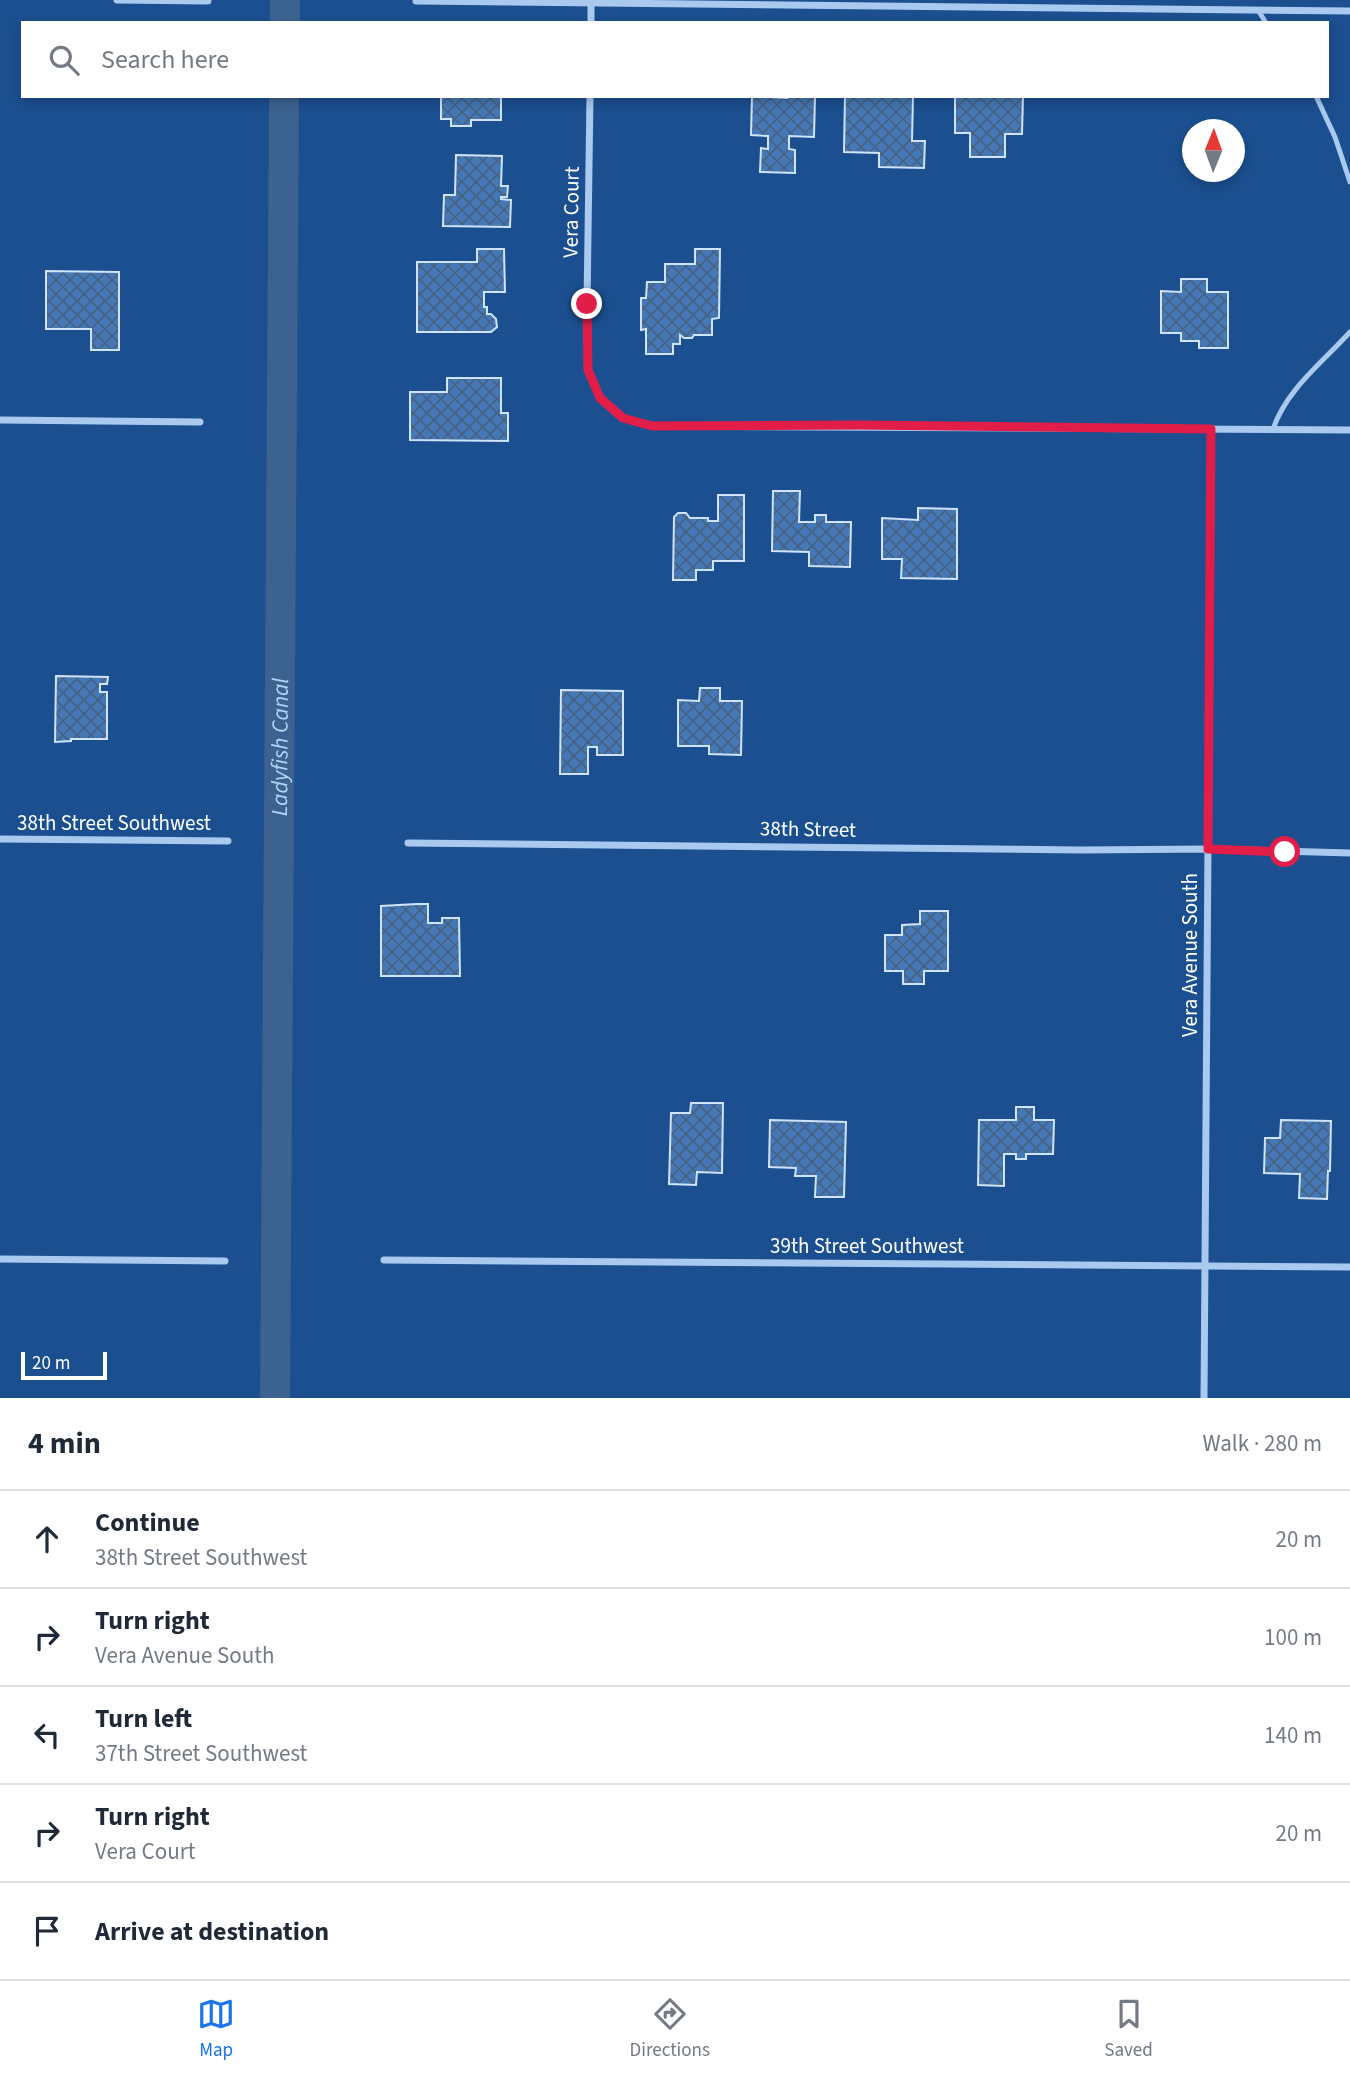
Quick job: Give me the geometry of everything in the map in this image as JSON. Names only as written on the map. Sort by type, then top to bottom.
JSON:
[{"type":"street","points":[[117,0],[208,1]]},
{"type":"street","points":[[1217,0],[1217,10]]},
{"type":"street","points":[[416,1],[1350,11]]},
{"type":"street","points":[[591,2],[591,21]]},
{"type":"street","name":"Vera Court","points":[[590,98],[588,370],[600,398],[623,418],[652,426],[859,425],[1211,429]]},
{"type":"street","points":[[0,421],[200,422]]},
{"type":"street","points":[[1211,429],[1350,430]]},
{"type":"street","name":"Vera Avenue South","points":[[1204,1398],[1211,429]]},
{"type":"street","name":"38th Street Southwest","points":[[0,839],[228,841]]},
{"type":"street","name":"38th Street","points":[[408,843],[1208,849]]},
{"type":"street","points":[[1208,849],[1350,853]]},
{"type":"street","points":[[0,1259],[225,1261]]},
{"type":"street","name":"39th Street Southwest","points":[[384,1260],[1350,1268]]},
{"type":"lane","points":[[1258,10],[1265,21]]},
{"type":"lane","points":[[1317,98],[1335,137],[1350,182]]},
{"type":"lane","points":[[1273,429],[1279,412],[1292,395],[1350,332]]},
{"type":"building","points":[[441,98],[501,98],[501,120],[471,120],[471,126],[451,126],[451,119],[441,119]]},
{"type":"building","points":[[752,98],[815,98],[814,137],[789,136],[789,149],[795,150],[795,173],[760,172],[761,148],[768,149],[768,136],[751,135]]},
{"type":"building","points":[[845,98],[913,98],[912,141],[925,141],[924,168],[879,167],[879,153],[844,152]]},
{"type":"building","points":[[955,98],[1023,98],[1022,134],[1005,134],[1005,157],[970,157],[970,133],[955,133]]},
{"type":"building","points":[[456,155],[502,156],[501,186],[508,186],[507,197],[501,199],[511,200],[510,227],[443,226],[444,195],[455,195]]},
{"type":"building","points":[[477,249],[504,249],[505,292],[484,292],[484,307],[487,307],[487,314],[496,319],[497,327],[491,332],[417,332],[417,262],[477,262]]},
{"type":"building","points":[[695,249],[720,249],[719,318],[712,319],[712,335],[684,338],[680,335],[680,344],[673,344],[673,354],[646,354],[646,329],[641,330],[641,298],[646,298],[647,282],[665,282],[665,264],[695,264]]},
{"type":"building","points":[[46,271],[119,272],[119,350],[91,350],[91,329],[46,329]]},
{"type":"building","points":[[1181,279],[1207,279],[1207,292],[1228,292],[1228,348],[1199,348],[1199,341],[1181,341],[1181,333],[1161,333],[1161,291],[1181,292]]},
{"type":"building","points":[[447,378],[501,378],[501,413],[508,413],[508,441],[410,440],[410,392],[447,392]]},
{"type":"building","points":[[773,491],[800,491],[799,522],[815,522],[815,515],[826,515],[826,522],[851,522],[850,567],[809,566],[809,552],[772,551]]},
{"type":"building","points":[[718,495],[744,495],[744,561],[713,561],[713,570],[696,570],[696,580],[673,580],[674,517],[678,513],[686,513],[690,518],[718,521]]},
{"type":"building","points":[[918,508],[957,509],[957,579],[901,578],[902,559],[882,559],[882,518],[918,520]]},
{"type":"building","points":[[56,676],[108,677],[107,684],[100,684],[100,692],[107,692],[107,739],[55,742]]},
{"type":"building","points":[[700,688],[720,688],[720,701],[742,701],[741,755],[709,754],[709,746],[678,746],[678,700],[699,701]]},
{"type":"building","points":[[561,690],[623,691],[623,755],[597,755],[597,747],[588,747],[588,774],[560,774]]},
{"type":"building","points":[[428,904],[428,923],[442,923],[442,918],[459,918],[460,976],[381,976],[381,906]]},
{"type":"building","points":[[920,911],[948,911],[948,971],[924,971],[924,984],[903,984],[903,971],[885,971],[885,935],[902,935],[902,925],[920,924]]},
{"type":"building","points":[[691,1103],[723,1103],[722,1173],[697,1172],[696,1185],[669,1184],[671,1113],[690,1113]]},
{"type":"building","points":[[1016,1107],[1034,1107],[1034,1120],[1054,1120],[1053,1154],[1026,1154],[1026,1159],[1016,1159],[1016,1154],[1004,1154],[1004,1186],[978,1185],[979,1120],[1016,1120]]},
{"type":"building","points":[[770,1120],[846,1122],[844,1197],[815,1197],[816,1176],[795,1176],[796,1168],[769,1167]]},
{"type":"building","points":[[1281,1120],[1331,1121],[1327,1199],[1299,1198],[1300,1174],[1264,1173],[1265,1138],[1280,1138]]},
{"type":"waterway","name":"Ladyfish Canal","points":[[285,0],[285,21]]},
{"type":"waterway","name":"Ladyfish Canal","points":[[275,1398],[284,98]]},
{"type":"route","points":[[587,304],[588,370],[600,398],[623,418],[652,426],[859,425],[1211,429],[1208,849],[1285,852]]}]
